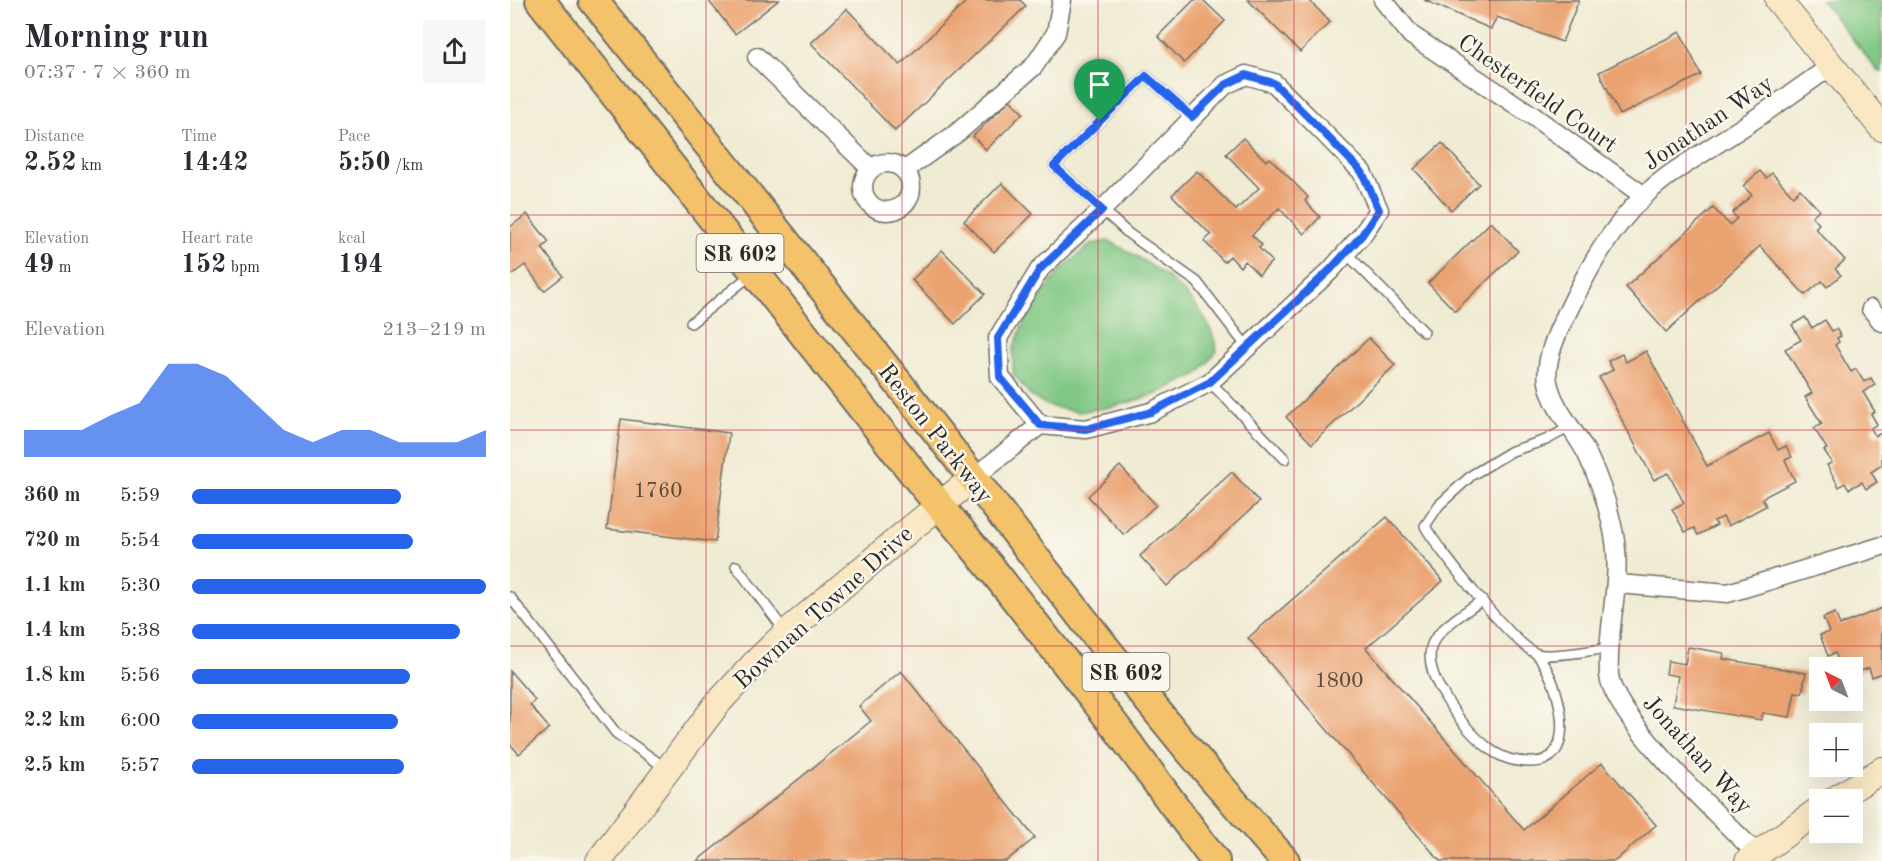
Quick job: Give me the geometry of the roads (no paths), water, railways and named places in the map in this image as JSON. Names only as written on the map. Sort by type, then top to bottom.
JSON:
[{"type":"main road","name":"Reston Parkway","points":[[540,0],[1109,718],[1215,861]]},
{"type":"main road","name":"Reston Parkway","points":[[593,0],[1187,748],[1285,861]]},
{"type":"street","points":[[905,170],[957,133],[1034,66],[1056,33],[1062,0]]},
{"type":"street","name":"Chesterfield Court","points":[[1383,0],[1411,34],[1533,116],[1644,196]]},
{"type":"street","points":[[1778,0],[1882,128]]},
{"type":"street","points":[[757,57],[870,168]]},
{"type":"street","name":"Jonathan Way","points":[[1756,860],[1628,717],[1615,696],[1609,676],[1618,584],[1614,533],[1601,487],[1587,454],[1557,405],[1547,380],[1550,356],[1557,333],[1572,301],[1607,239],[1644,196],[1670,174],[1784,100],[1831,66]]},
{"type":"street","points":[[972,479],[1040,425],[1086,429],[1151,412],[1210,382],[1330,270],[1362,235],[1379,210],[1362,172],[1274,83],[1246,75],[1225,85],[1102,210],[1040,269],[998,338],[1000,377],[1040,425]]},
{"type":"street","points":[[881,163],[894,163],[905,170],[911,182],[911,194],[904,205],[892,211],[879,211],[868,204],[862,192],[863,180],[870,168],[881,163]]},
{"type":"street","name":"Bowman Towne Drive","points":[[599,861],[717,704],[757,661],[786,633],[972,479]]},
{"type":"street","points":[[1618,584],[1728,593],[1882,546]]},
{"type":"street","points":[[1852,789],[1882,770]]},
{"type":"street","points":[[1756,860],[1809,818]]},
{"type":"lane","points":[[1192,117],[1146,76],[1054,166],[1129,234],[1197,282],[1247,346]]},
{"type":"lane","points":[[1346,253],[1424,332]]},
{"type":"lane","points":[[691,323],[756,272]]},
{"type":"lane","points":[[1210,382],[1285,459]]},
{"type":"lane","points":[[1482,600],[1438,636],[1431,650],[1431,665],[1438,685],[1448,702],[1478,738],[1492,750],[1522,762],[1546,760],[1562,738],[1562,719],[1550,675],[1537,654],[1511,633],[1482,600],[1433,540],[1425,526],[1438,505],[1472,475],[1512,451],[1546,440],[1570,427]]},
{"type":"lane","points":[[736,566],[786,633]]},
{"type":"lane","points":[[510,597],[616,733],[668,770]]},
{"type":"lane","points":[[1537,654],[1565,654],[1610,648]]}]
